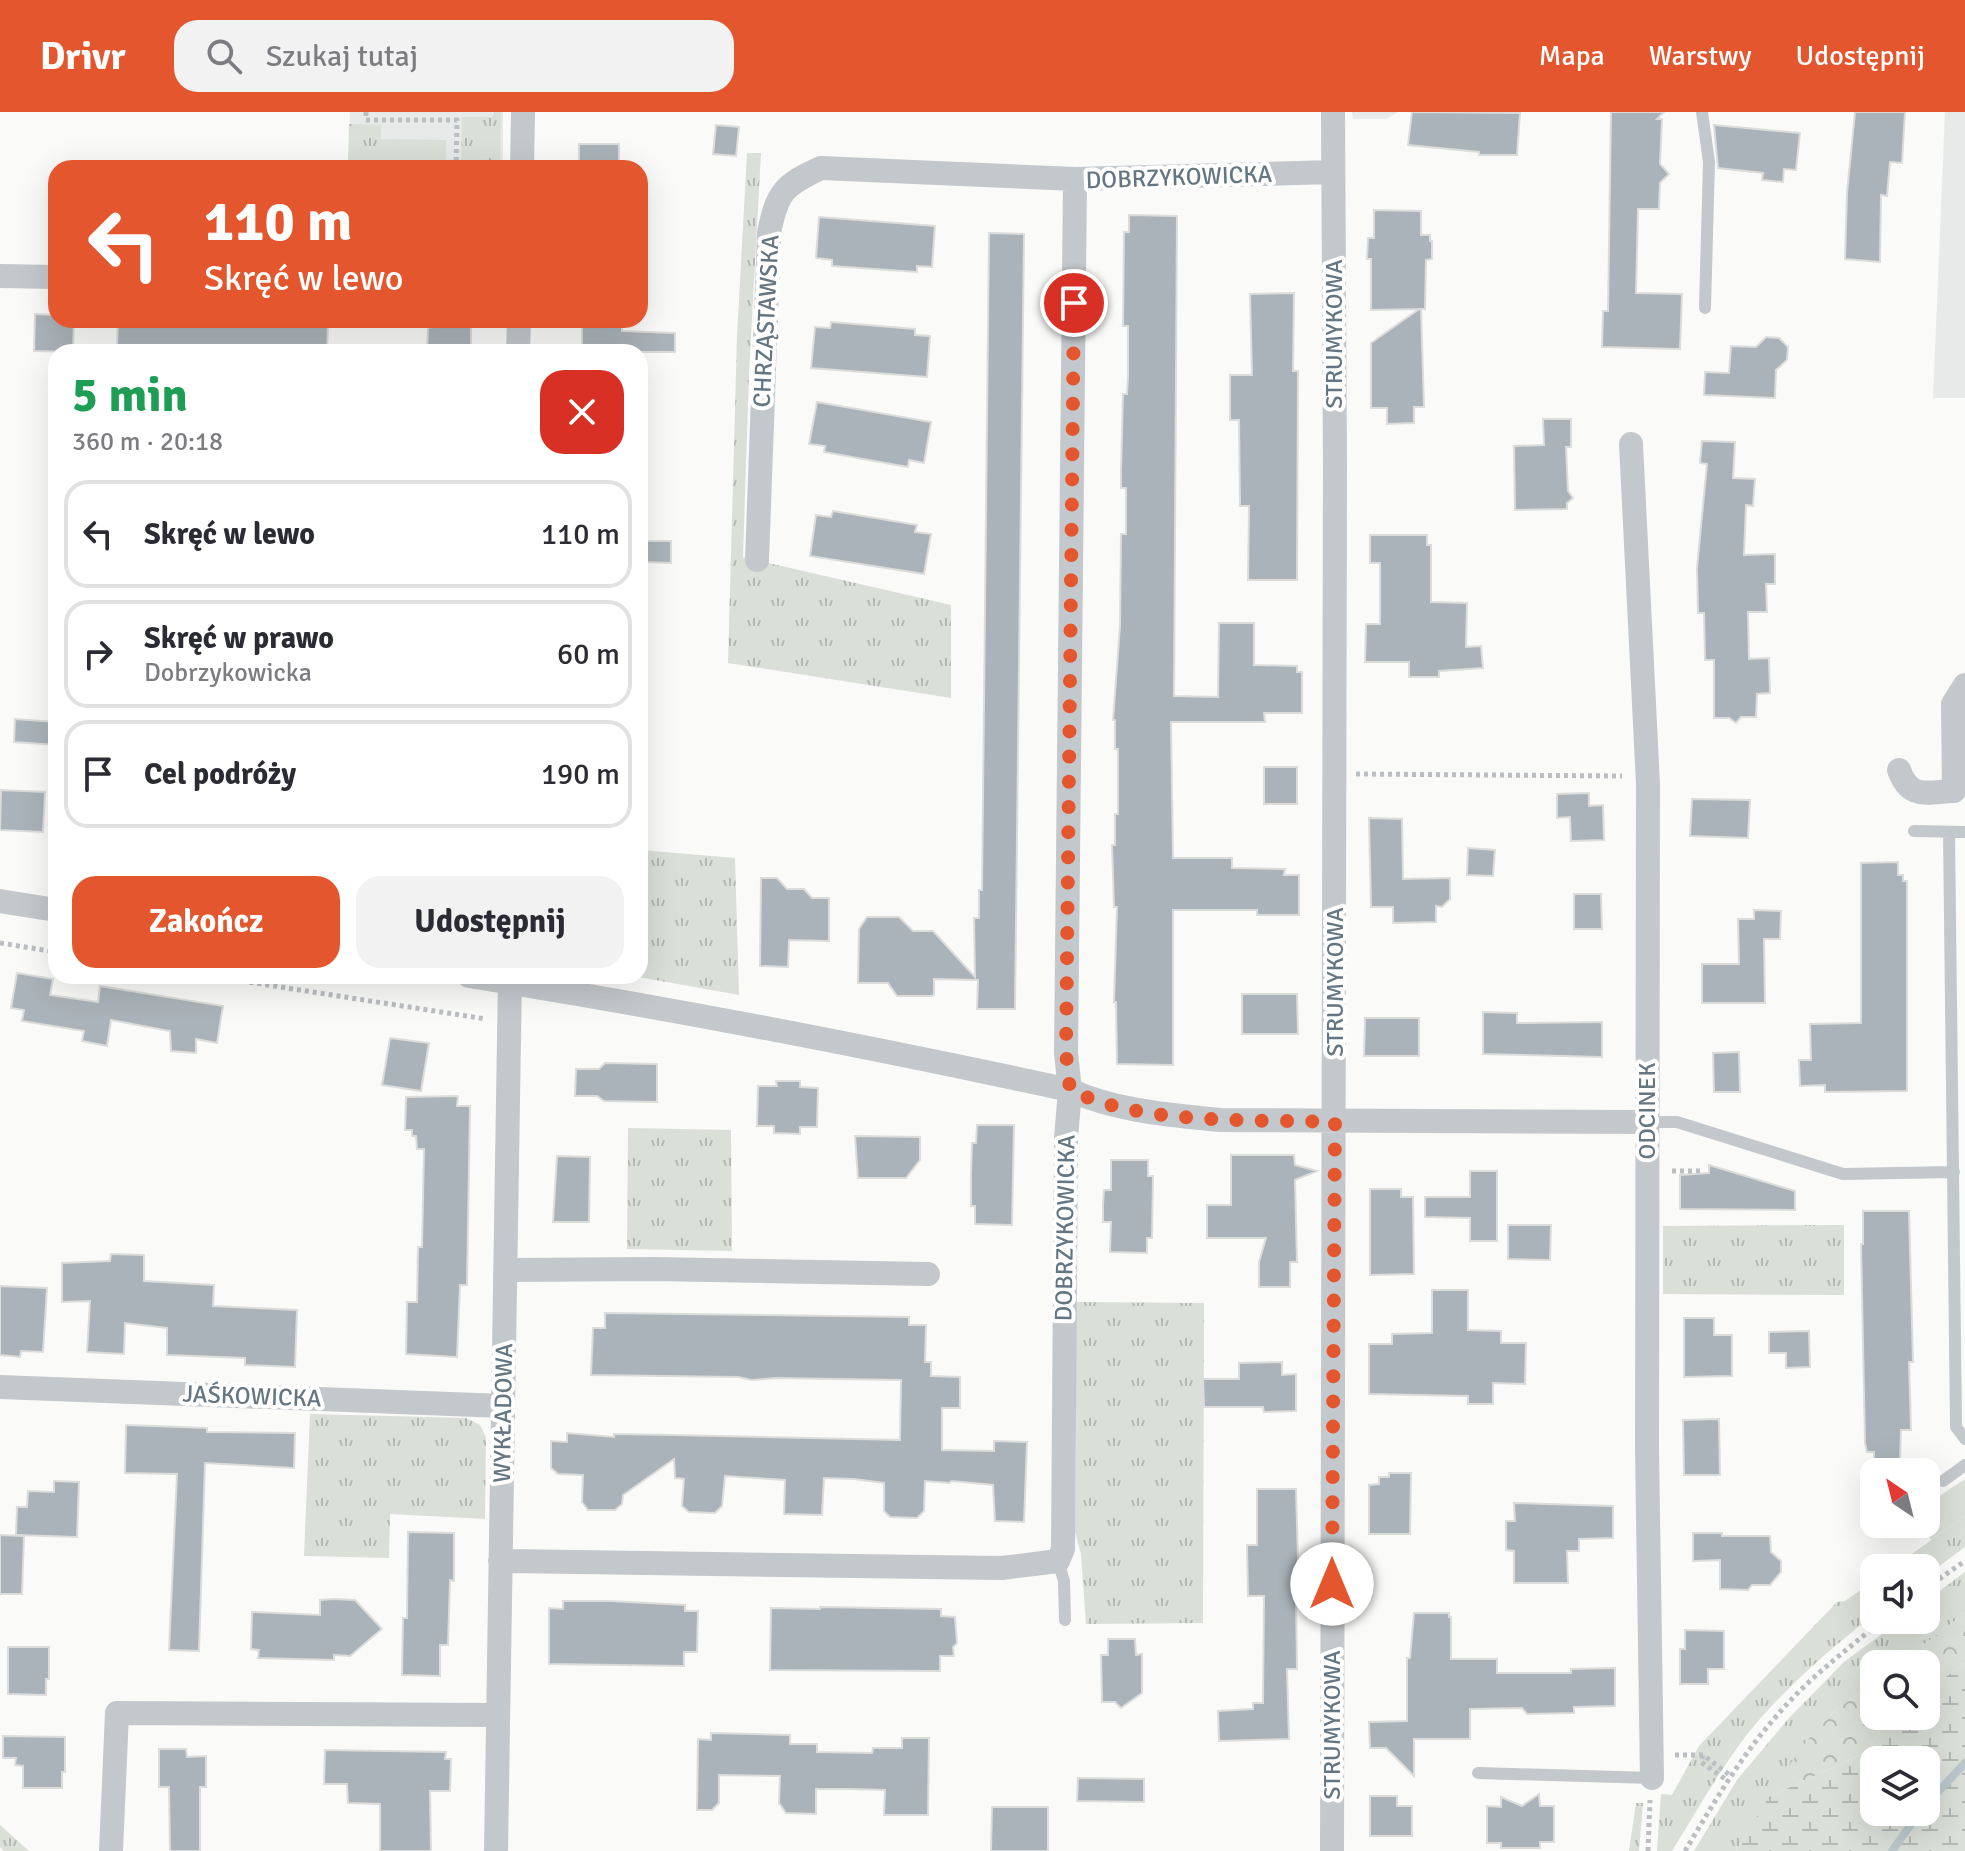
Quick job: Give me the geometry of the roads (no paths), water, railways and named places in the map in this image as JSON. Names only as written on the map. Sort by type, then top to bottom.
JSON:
[{"type":"street","points":[[522,160],[523,112]]},
{"type":"street","name":"STRUMYKOWA","points":[[1332,1851],[1335,1122],[1333,112]]},
{"type":"street","name":"CHRZĄSTAWSKA","points":[[757,560],[769,233],[775,202],[794,180],[821,168],[1075,179]]},
{"type":"street","name":"DOBRZYKOWICKA","points":[[1058,1561],[1063,1549],[1066,1138],[1070,1090],[1066,1053],[1075,179],[1333,172]]},
{"type":"street","points":[[0,276],[48,277]]},
{"type":"street","name":"ODCINEK","points":[[1631,444],[1647,776],[1652,1778]]},
{"type":"street","points":[[1899,770],[1904,785],[1911,790],[1919,793],[1954,791],[1953,704],[1965,685]]},
{"type":"street","points":[[0,901],[48,909]]},
{"type":"street","name":"WYKŁADOWA","points":[[496,1851],[510,984]]},
{"type":"street","points":[[536,984],[939,1062],[1177,1116],[1335,1122],[1647,1122]]},
{"type":"street","points":[[506,1270],[654,1269],[928,1274]]},
{"type":"street","name":"JAŚKOWICKA","points":[[0,1387],[503,1406]]},
{"type":"street","points":[[500,1561],[1002,1568],[1058,1561]]},
{"type":"street","points":[[111,1851],[117,1713],[498,1715]]},
{"type":"lane","points":[[1702,112],[1709,162],[1705,308]]},
{"type":"lane","points":[[1914,831],[1965,832]]},
{"type":"lane","points":[[1949,832],[1956,1427],[1965,1439]]},
{"type":"lane","points":[[1647,1122],[1677,1122],[1843,1174],[1954,1172]]},
{"type":"lane","points":[[1943,1481],[1965,1465]]},
{"type":"lane","name":"DOBRZYKOWICKA","points":[[1058,1561],[1064,1581],[1065,1620]]},
{"type":"lane","points":[[1478,1773],[1652,1778]]},
{"type":"waterway","points":[[1940,1790],[1965,1763]]},
{"type":"waterway","points":[[1892,1851],[1910,1826]]}]
